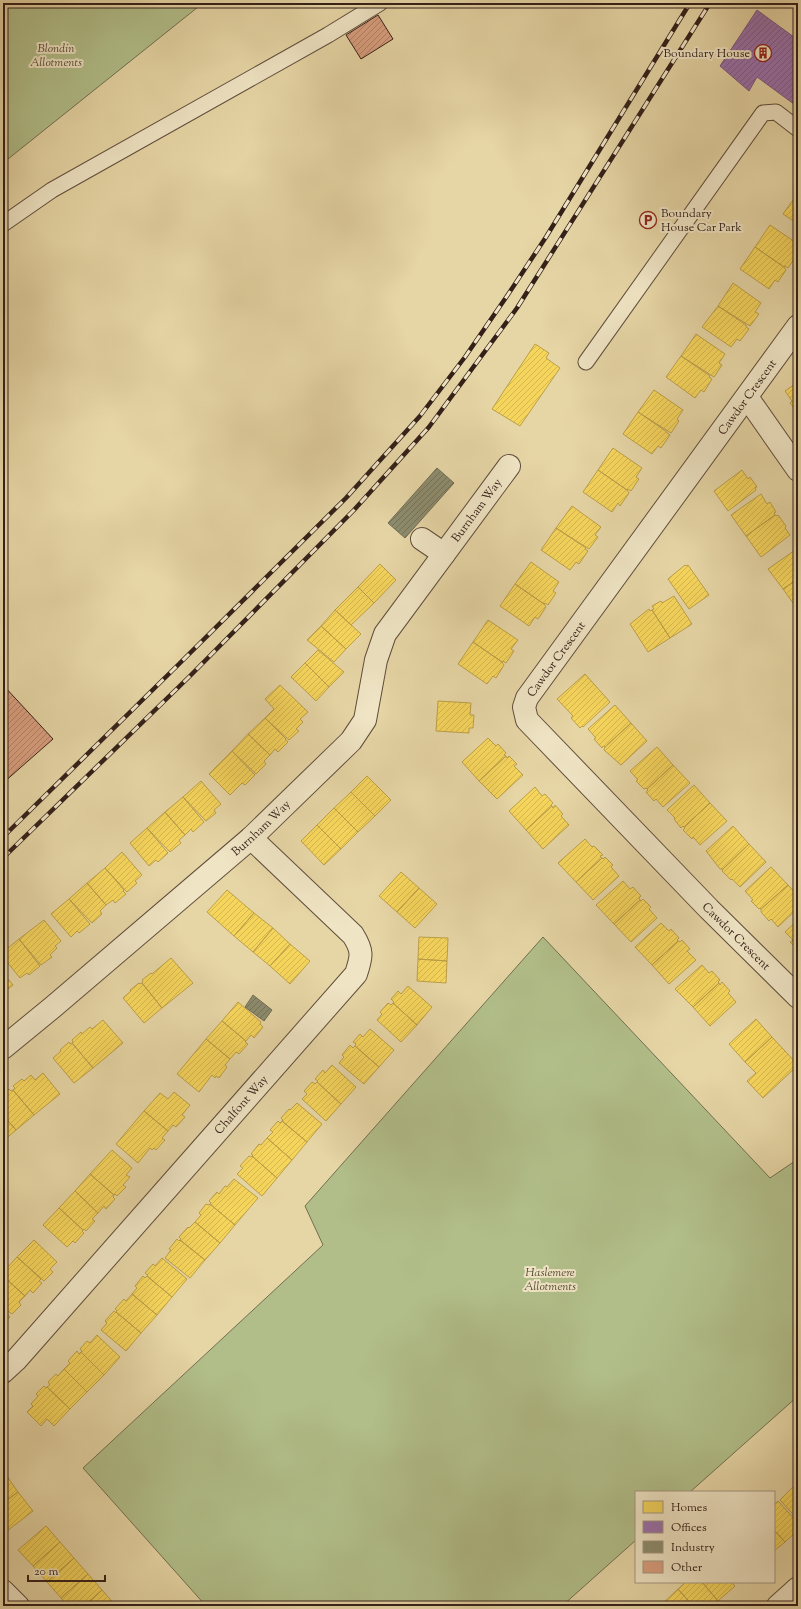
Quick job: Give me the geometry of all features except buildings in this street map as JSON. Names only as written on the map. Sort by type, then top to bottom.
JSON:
[{"type":"street","name":"Cawdor Crescent","points":[[798,326],[527,698],[524,707],[527,720],[709,909],[798,997]]},
{"type":"street","points":[[747,397],[798,470]]},
{"type":"street","name":"Burnham Way","points":[[3,1048],[251,838],[351,741],[365,720],[376,660],[385,634],[509,466]]},
{"type":"street","name":"Burnham Way","points":[[422,539],[444,554]]},
{"type":"street","name":"Chalfont Way","points":[[3,1372],[16,1360],[356,974],[360,962],[360,946],[353,935],[251,838]]},
{"type":"street","points":[[778,1606],[798,1588]]},
{"type":"lane","points":[[3,224],[52,190],[328,35],[380,3]]},
{"type":"lane","points":[[586,362],[763,113],[776,112],[798,129]]},
{"type":"green space","name":"Blondin Allotments","points":[[3,3],[203,3],[3,163]]},
{"type":"green space","name":"Haslemere Allotments","points":[[543,937],[770,1178],[798,1159],[798,1396],[691,1491],[635,1491],[635,1541],[562,1606],[206,1606],[83,1468],[323,1245],[305,1206]]},
{"type":"railway","points":[[3,837],[346,498],[420,416],[465,357],[546,237],[690,3]]},
{"type":"railway","points":[[3,858],[190,676],[354,510],[429,427],[517,308],[710,3]]},
{"type":"place","name":"Boundary House","points":[[763,53]]},
{"type":"place","name":"Boundary House Car Park","points":[[648,220]]}]
